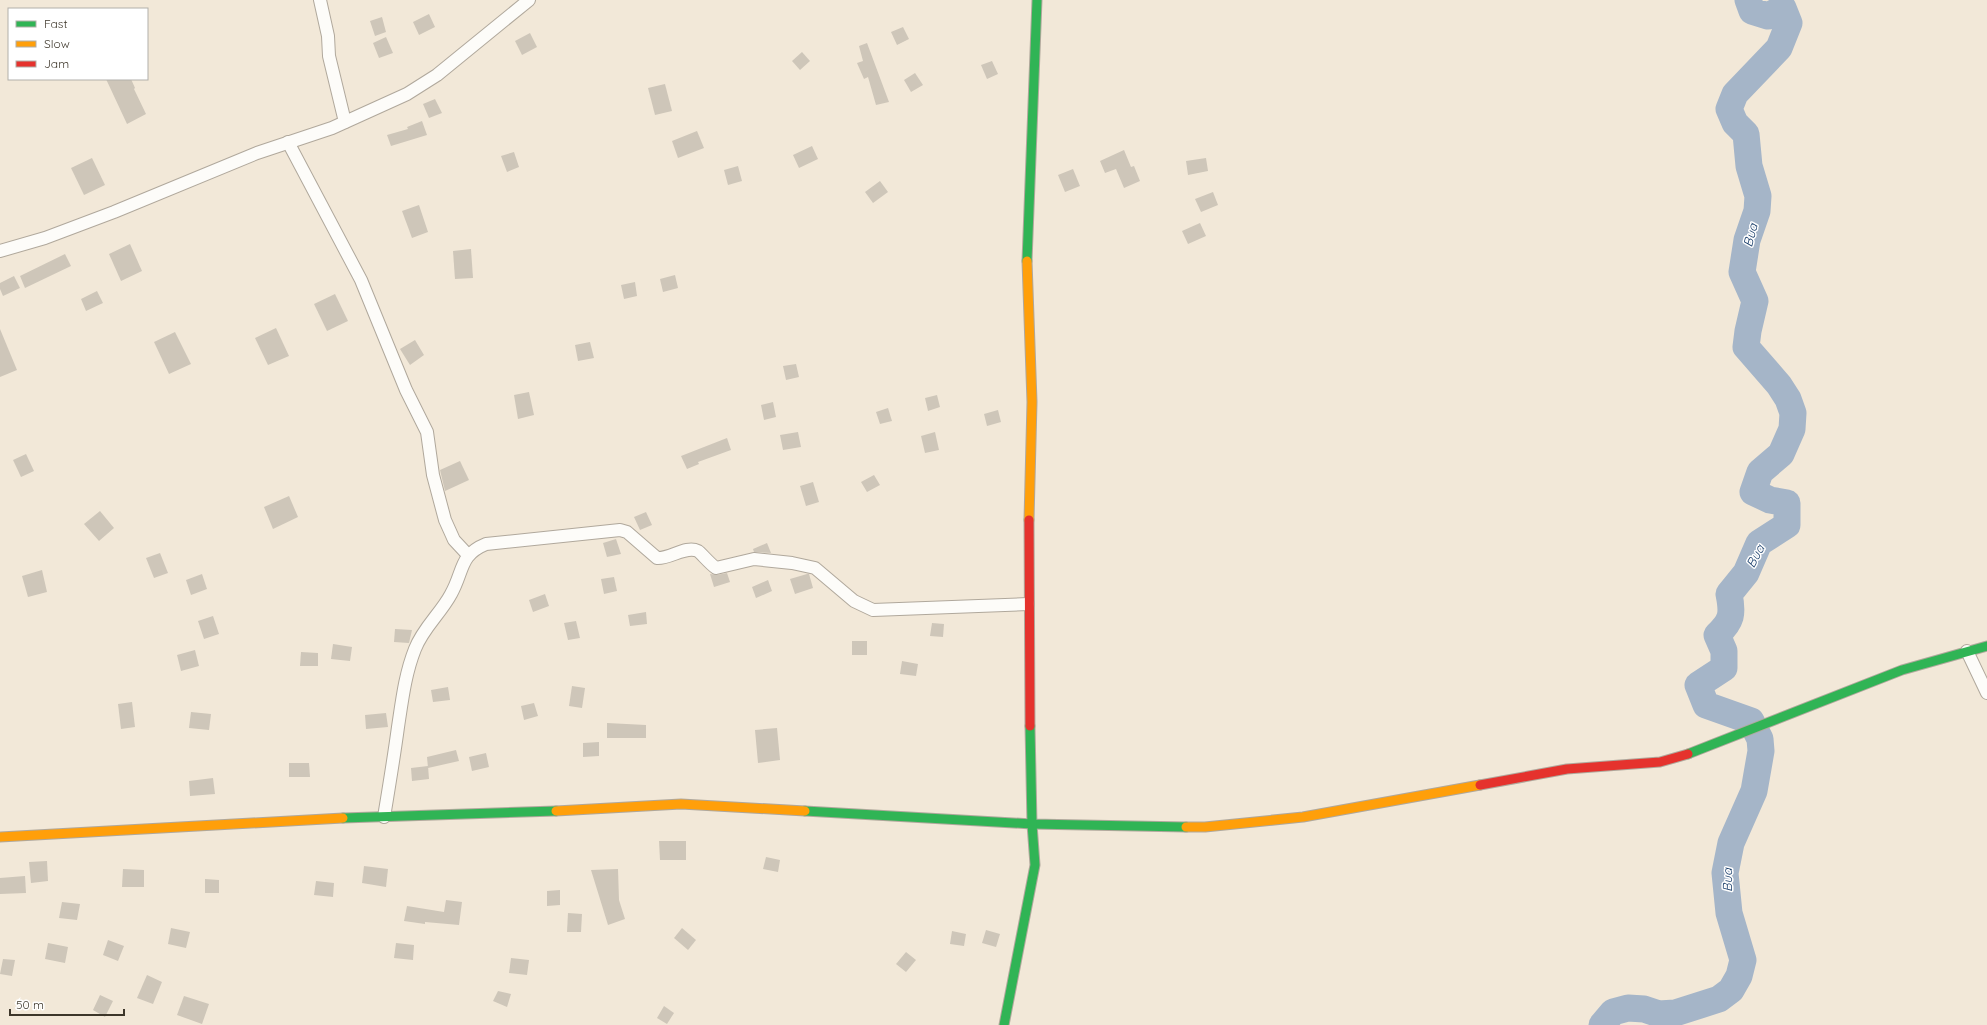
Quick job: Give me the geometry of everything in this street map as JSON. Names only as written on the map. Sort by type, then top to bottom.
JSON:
[{"type":"street","points":[[320,0],[328,36],[329,56],[345,122]]},
{"type":"street","points":[[0,251],[66,230],[257,153],[345,122],[407,94],[438,75],[529,0]]},
{"type":"street","points":[[1004,1025],[1036,865],[1032,824],[1028,604],[1032,402],[1027,250],[1038,0]]},
{"type":"street","points":[[288,142],[361,280],[406,390],[427,432],[433,475],[445,520],[454,540],[468,555]]},
{"type":"street","points":[[384,817],[404,686],[415,649],[426,628],[448,599],[468,555],[473,549],[486,544],[620,530],[627,532],[657,558],[663,559],[694,550],[700,552],[707,562],[716,568],[754,559],[792,563],[815,568],[854,601],[873,610],[1028,604]]},
{"type":"street","points":[[0,837],[300,820],[681,804],[1032,824],[1205,827],[1303,817],[1567,769],[1660,762],[1697,752],[1902,670],[1967,650],[1987,646]]},
{"type":"street","points":[[1967,650],[1987,693]]},
{"type":"building","points":[[429,14],[435,27],[419,35],[413,22]]},
{"type":"building","points":[[382,17],[386,32],[375,36],[370,21]]},
{"type":"building","points":[[903,27],[909,39],[897,45],[891,32]]},
{"type":"building","points":[[530,33],[537,47],[522,55],[515,41]]},
{"type":"building","points":[[386,37],[393,53],[379,58],[373,43]]},
{"type":"building","points":[[867,43],[889,102],[876,105],[868,77],[864,79],[857,63],[863,61],[859,46]]},
{"type":"building","points":[[802,52],[810,61],[800,70],[792,61]]},
{"type":"building","points":[[992,61],[998,74],[987,79],[981,65]]},
{"type":"building","points":[[915,73],[923,85],[911,92],[904,80]]},
{"type":"building","points":[[106,80],[131,80],[146,114],[127,124]]},
{"type":"building","points":[[665,84],[672,111],[655,115],[648,88]]},
{"type":"building","points":[[435,99],[442,113],[429,118],[423,104]]},
{"type":"building","points":[[422,121],[427,135],[391,146],[387,135],[408,129],[407,127]]},
{"type":"building","points":[[697,131],[704,148],[678,158],[672,141]]},
{"type":"building","points":[[812,146],[818,159],[799,168],[793,155]]},
{"type":"building","points":[[1124,150],[1131,167],[1134,166],[1140,181],[1124,188],[1116,169],[1105,173],[1100,161]]},
{"type":"building","points":[[514,152],[519,167],[507,172],[501,156]]},
{"type":"building","points":[[92,158],[105,185],[84,195],[71,168]]},
{"type":"building","points":[[1206,158],[1208,171],[1188,175],[1186,161]]},
{"type":"building","points":[[738,166],[742,181],[728,185],[724,170]]},
{"type":"building","points":[[1073,169],[1080,186],[1065,192],[1058,175]]},
{"type":"building","points":[[880,181],[888,192],[873,203],[865,192]]},
{"type":"building","points":[[1213,192],[1218,205],[1201,212],[1195,199]]},
{"type":"building","points":[[419,205],[428,232],[412,238],[402,211]]},
{"type":"building","points":[[1200,223],[1206,236],[1188,244],[1182,231]]},
{"type":"building","points":[[130,244],[142,271],[121,281],[109,254]]},
{"type":"building","points":[[471,249],[473,278],[455,279],[453,251]]},
{"type":"building","points":[[65,254],[71,266],[25,288],[20,276]]},
{"type":"building","points":[[675,275],[678,288],[663,292],[660,279]]},
{"type":"building","points":[[14,276],[20,288],[3,296],[0,289],[0,283]]},
{"type":"building","points":[[635,282],[637,296],[624,299],[621,285]]},
{"type":"building","points":[[97,291],[103,303],[86,311],[81,299]]},
{"type":"building","points":[[335,294],[348,321],[327,331],[314,304]]},
{"type":"building","points":[[276,328],[289,356],[268,365],[255,338]]},
{"type":"building","points":[[0,329],[17,370],[0,377]]},
{"type":"building","points":[[175,332],[191,364],[169,374],[154,342]]},
{"type":"building","points":[[415,340],[424,355],[410,365],[400,349]]},
{"type":"building","points":[[590,342],[594,358],[578,361],[575,345]]},
{"type":"building","points":[[796,364],[799,377],[786,380],[783,366]]},
{"type":"building","points":[[529,392],[534,415],[518,419],[514,395]]},
{"type":"building","points":[[937,395],[940,407],[928,411],[925,398]]},
{"type":"building","points":[[773,402],[776,417],[764,420],[761,405]]},
{"type":"building","points":[[888,408],[892,421],[880,424],[876,412]]},
{"type":"building","points":[[998,410],[1001,422],[987,426],[984,414]]},
{"type":"building","points":[[798,432],[801,447],[783,450],[780,435]]},
{"type":"building","points":[[935,432],[939,450],[925,453],[921,436]]},
{"type":"building","points":[[727,438],[731,450],[698,462],[699,464],[687,469],[681,456]]},
{"type":"building","points":[[26,454],[34,471],[21,477],[13,460]]},
{"type":"building","points":[[460,461],[469,480],[445,491],[440,470]]},
{"type":"building","points":[[874,475],[880,485],[867,492],[861,482]]},
{"type":"building","points":[[813,482],[819,502],[806,506],[800,486]]},
{"type":"building","points":[[289,496],[298,517],[273,529],[264,507]]},
{"type":"building","points":[[100,511],[114,528],[99,541],[84,524]]},
{"type":"building","points":[[646,512],[652,525],[640,530],[634,517]]},
{"type":"building","points":[[616,539],[621,554],[607,557],[603,543]]},
{"type":"building","points":[[767,543],[771,553],[754,552],[753,549]]},
{"type":"building","points":[[160,553],[168,573],[154,578],[146,558]]},
{"type":"building","points":[[42,570],[47,592],[28,597],[22,576]]},
{"type":"building","points":[[727,573],[730,582],[714,587],[710,574],[717,575]]},
{"type":"building","points":[[202,574],[207,589],[191,595],[186,580]]},
{"type":"building","points":[[809,574],[813,588],[795,594],[790,579]]},
{"type":"building","points":[[614,577],[617,591],[604,594],[601,579]]},
{"type":"building","points":[[768,580],[772,591],[756,598],[752,587]]},
{"type":"building","points":[[545,594],[549,606],[533,612],[529,600]]},
{"type":"building","points":[[646,612],[647,624],[630,626],[628,615]]},
{"type":"building","points":[[213,616],[219,634],[204,639],[198,621]]},
{"type":"building","points":[[576,621],[580,638],[568,640],[564,623]]},
{"type":"building","points":[[932,623],[944,624],[943,637],[930,636]]},
{"type":"building","points":[[395,629],[412,630],[409,643],[394,642]]},
{"type":"building","points":[[852,641],[867,641],[867,655],[852,655]]},
{"type":"building","points":[[333,644],[352,647],[350,661],[331,659]]},
{"type":"building","points":[[195,650],[199,666],[181,671],[177,655]]},
{"type":"building","points":[[301,652],[318,653],[318,666],[300,666]]},
{"type":"building","points":[[902,661],[918,664],[916,676],[900,674]]},
{"type":"building","points":[[572,686],[585,688],[582,708],[569,706]]},
{"type":"building","points":[[448,687],[450,700],[433,702],[431,690]]},
{"type":"building","points":[[132,702],[135,727],[121,729],[118,704]]},
{"type":"building","points":[[534,703],[538,716],[524,720],[521,706]]},
{"type":"building","points":[[191,712],[211,714],[209,730],[189,728]]},
{"type":"building","points":[[386,713],[388,727],[366,729],[365,715]]},
{"type":"building","points":[[607,723],[646,725],[646,738],[607,738]]},
{"type":"building","points":[[777,728],[780,760],[758,763],[755,730]]},
{"type":"building","points":[[599,742],[599,756],[583,757],[583,743]]},
{"type":"building","points":[[456,750],[459,761],[428,768],[427,757]]},
{"type":"building","points":[[486,753],[489,767],[472,771],[469,757]]},
{"type":"building","points":[[289,763],[309,763],[310,777],[289,777]]},
{"type":"building","points":[[428,766],[429,779],[412,781],[411,768]]},
{"type":"building","points":[[213,778],[215,794],[190,796],[189,781]]},
{"type":"building","points":[[659,841],[686,841],[686,860],[660,860]]},
{"type":"building","points":[[766,857],[780,860],[778,872],[763,869]]},
{"type":"building","points":[[47,861],[48,881],[31,883],[29,862]]},
{"type":"building","points":[[364,866],[388,869],[386,887],[362,883]]},
{"type":"building","points":[[123,869],[144,870],[144,887],[122,887]]},
{"type":"building","points":[[618,869],[619,900],[625,919],[608,925],[591,870]]},
{"type":"building","points":[[25,876],[26,893],[0,894],[0,878]]},
{"type":"building","points":[[205,879],[219,880],[219,893],[205,893]]},
{"type":"building","points":[[316,881],[334,883],[333,897],[314,895]]},
{"type":"building","points":[[560,890],[560,905],[547,906],[547,891]]},
{"type":"building","points":[[446,900],[462,902],[459,925],[425,922],[425,924],[404,921],[407,906],[444,912]]},
{"type":"building","points":[[62,902],[80,904],[77,920],[59,918]]},
{"type":"building","points":[[568,913],[582,914],[581,932],[567,932]]},
{"type":"building","points":[[171,928],[190,932],[186,948],[168,944]]},
{"type":"building","points":[[682,928],[696,940],[688,950],[674,938]]},
{"type":"building","points":[[986,930],[1000,934],[996,947],[982,943]]},
{"type":"building","points":[[952,931],[966,934],[964,946],[950,944]]},
{"type":"building","points":[[108,940],[124,946],[118,961],[103,955]]},
{"type":"building","points":[[48,943],[68,947],[65,963],[45,959]]},
{"type":"building","points":[[396,943],[414,945],[413,960],[394,958]]},
{"type":"building","points":[[906,952],[916,960],[906,972],[896,964]]},
{"type":"building","points":[[511,958],[529,960],[527,975],[509,973]]},
{"type":"building","points":[[3,959],[15,960],[12,976],[0,974]]},
{"type":"building","points":[[147,975],[162,982],[153,1004],[137,998]]},
{"type":"building","points":[[498,991],[511,994],[507,1007],[493,1001]]},
{"type":"building","points":[[100,995],[113,1001],[105,1017],[93,1010]]},
{"type":"building","points":[[184,996],[209,1004],[202,1024],[177,1015]]},
{"type":"building","points":[[664,1006],[674,1013],[667,1024],[657,1018]]},
{"type":"waterway","name":"Bua","points":[[1602,1025],[1613,1012],[1628,1008],[1644,1009],[1659,1014],[1675,1013],[1719,999],[1731,990],[1739,976],[1743,960],[1729,913],[1725,873],[1731,843],[1754,791],[1761,751],[1760,739],[1751,721],[1706,705],[1698,685],[1724,668],[1724,651],[1717,635],[1726,626],[1730,617],[1731,607],[1729,594],[1746,573],[1759,543],[1787,525],[1787,503],[1770,500],[1753,492],[1760,472],[1781,454],[1792,429],[1793,413],[1788,399],[1779,385],[1746,347],[1755,301],[1742,272],[1747,240],[1757,211],[1758,196],[1749,166],[1746,134],[1735,123],[1729,109],[1735,94],[1779,48],[1789,23],[1783,8],[1768,16],[1752,11],[1748,0]]},
{"type":"traffic: fast","points":[[1027,261],[1037,0]]},
{"type":"traffic: fast","points":[[1688,754],[1902,670],[1987,646]]},
{"type":"traffic: fast","points":[[1004,1025],[1035,865],[1032,824],[1030,726]]},
{"type":"traffic: fast","points":[[343,818],[556,811]]},
{"type":"traffic: fast","points":[[805,811],[1032,824],[1186,827]]},
{"type":"traffic: slow","points":[[1027,261],[1032,402],[1029,520]]},
{"type":"traffic: slow","points":[[1186,827],[1205,827],[1303,817],[1480,785]]},
{"type":"traffic: slow","points":[[556,811],[681,804],[805,811]]},
{"type":"traffic: slow","points":[[0,837],[343,818]]},
{"type":"traffic: jam","points":[[1029,520],[1030,726]]},
{"type":"traffic: jam","points":[[1480,785],[1567,769],[1660,762],[1688,754]]}]
